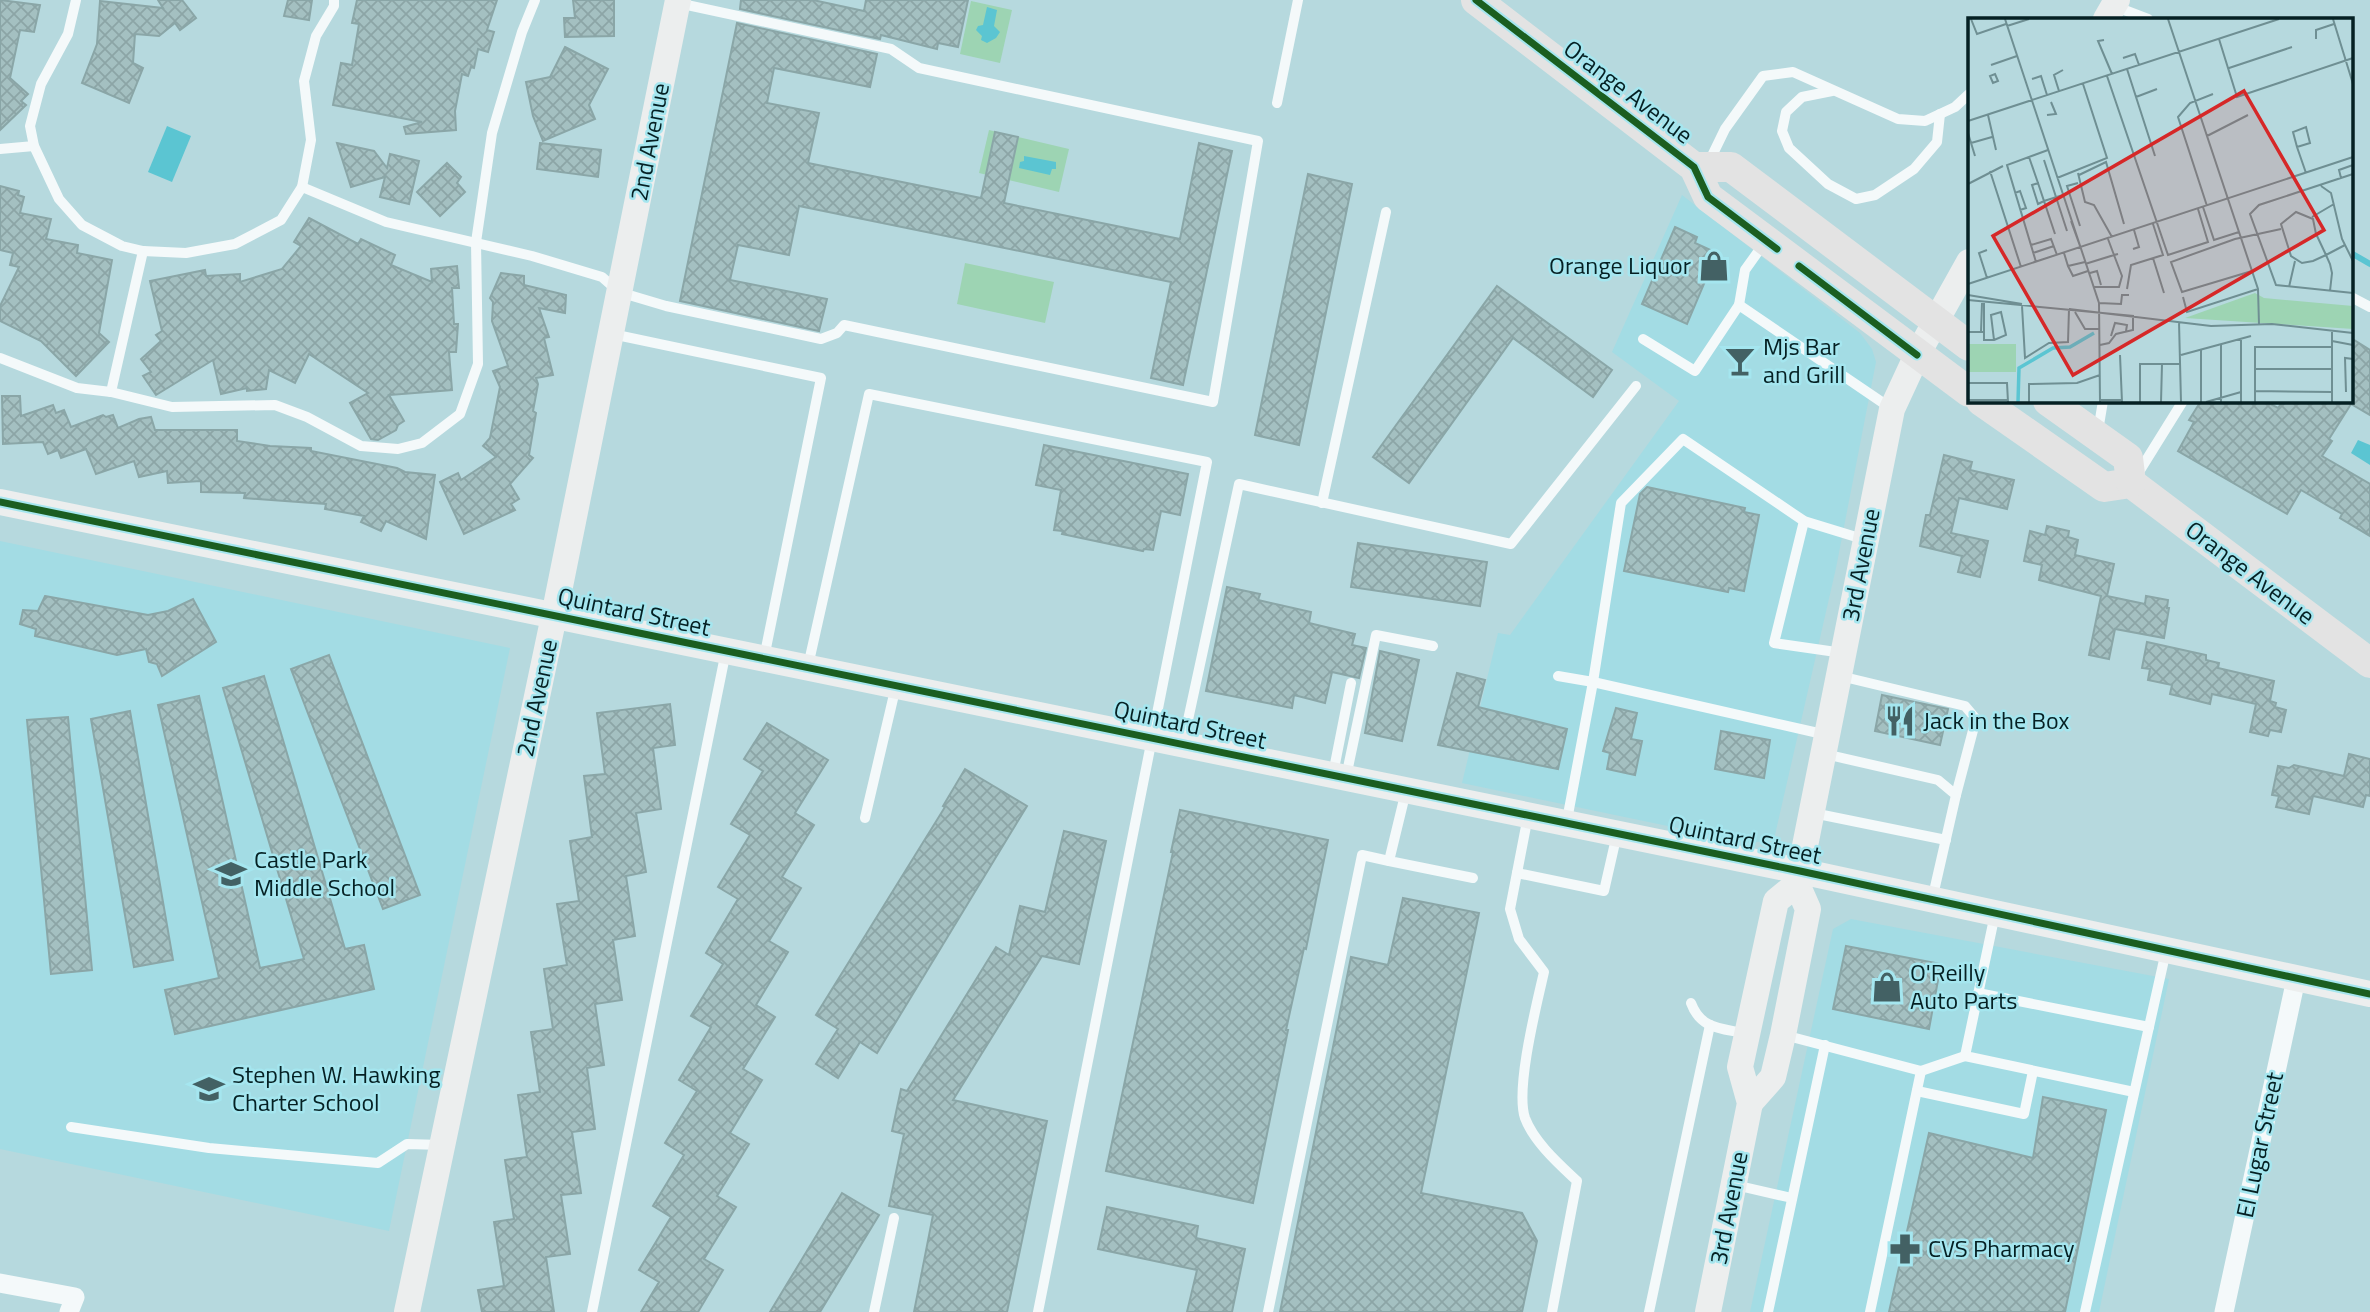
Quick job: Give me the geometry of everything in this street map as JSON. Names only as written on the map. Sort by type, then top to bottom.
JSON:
[{"type":"main road","name":"Orange Avenue","points":[[1476,0],[1700,167],[1731,167],[1968,345]]},
{"type":"main road","name":"Orange Avenue","points":[[1700,167],[1708,197],[1968,391]]},
{"type":"main road","points":[[1982,402],[2104,486],[2131,483],[2128,458],[2049,402]]},
{"type":"main road","name":"Orange Avenue","points":[[2131,483],[2370,663]]},
{"type":"street","name":"2nd Avenue","points":[[407,1312],[554,616],[678,1]]},
{"type":"street","name":"3rd Avenue","points":[[1750,1103],[1773,1077],[1783,1035],[1808,909],[1798,878],[1892,410],[1917,355],[1968,264]]},
{"type":"street","name":"Quintard Street","points":[[0,502],[1183,743],[1617,834],[1798,878],[1932,900],[2370,994]]},
{"type":"street","name":"3rd Avenue","points":[[1708,1312],[1750,1103],[1740,1067],[1776,901],[1798,878]]},
{"type":"street","name":"El Lugar Street","points":[[2224,1312],[2295,979]]},
{"type":"street","points":[[0,1283],[75,1297],[69,1312]]},
{"type":"lane","points":[[76,0],[68,34],[41,84],[30,126],[34,146],[59,199],[82,225],[122,246],[143,251],[186,253],[235,244],[281,220],[302,187],[311,140],[303,81],[316,36],[334,6],[334,0]]},
{"type":"lane","points":[[0,358],[77,388],[111,392],[172,407],[275,405],[307,416],[361,446],[398,449],[422,443],[460,414],[478,364],[476,242],[492,133],[522,32],[535,0]]},
{"type":"lane","points":[[1277,103],[1298,0]]},
{"type":"lane","points":[[302,187],[386,222],[476,242],[602,277],[619,292],[666,306],[821,339],[837,334],[844,325],[1213,402],[1258,141],[919,68],[891,49],[678,1]]},
{"type":"lane","points":[[2113,8],[2145,18]]},
{"type":"lane","points":[[1700,167],[1763,76],[1793,72],[1898,119],[1926,121],[1955,107],[1968,95]]},
{"type":"lane","points":[[1833,91],[1802,97],[1786,112],[1782,131],[1790,148],[1828,184],[1856,199],[1875,195],[1914,169],[1937,142],[1940,114]]},
{"type":"lane","points":[[0,149],[34,146]]},
{"type":"lane","points":[[1322,503],[1386,212]]},
{"type":"lane","points":[[1643,338],[1695,371],[1739,305],[1745,270],[1766,241]]},
{"type":"lane","points":[[111,392],[143,251]]},
{"type":"lane","points":[[2352,298],[2370,307]]},
{"type":"lane","points":[[1739,305],[1892,410]]},
{"type":"lane","points":[[611,333],[821,378],[764,658]]},
{"type":"lane","points":[[1183,743],[1239,484],[1511,544],[1636,386]]},
{"type":"lane","points":[[807,668],[869,394],[1207,462],[1038,1312]]},
{"type":"lane","points":[[2097,436],[2104,402]]},
{"type":"lane","points":[[2131,483],[2182,402]]},
{"type":"lane","points":[[1566,823],[1593,682],[1621,503],[1683,439],[1804,521],[1866,540]]},
{"type":"lane","points":[[1804,521],[1774,643],[1965,706],[1976,719],[1932,900]]},
{"type":"lane","points":[[1339,776],[1376,635],[1433,646]]},
{"type":"lane","points":[[592,1312],[726,651]]},
{"type":"lane","points":[[1559,676],[1593,682],[1826,745],[1938,780],[1956,794]]},
{"type":"lane","points":[[1339,776],[1351,683]]},
{"type":"lane","points":[[865,818],[896,686]]},
{"type":"lane","points":[[1389,861],[1406,790]]},
{"type":"lane","points":[[1812,813],[1946,840]]},
{"type":"lane","points":[[1528,816],[1510,909],[1519,939],[1544,972],[1533,1020],[1523,1089],[1525,1117],[1546,1151],[1577,1181],[1552,1312]]},
{"type":"lane","points":[[1517,873],[1604,891],[1617,834]]},
{"type":"lane","points":[[1268,1312],[1362,855],[1474,878]]},
{"type":"lane","points":[[1965,1056],[1995,914]]},
{"type":"lane","points":[[2085,1312],[2166,951]]},
{"type":"lane","points":[[1978,993],[2149,1027]]},
{"type":"lane","points":[[1692,1003],[1695,1014],[1702,1021],[1747,1034]]},
{"type":"lane","points":[[1649,1312],[1710,1025]]},
{"type":"lane","points":[[1783,1035],[1921,1071],[1965,1056],[2134,1092]]},
{"type":"lane","points":[[1768,1312],[1825,1045]]},
{"type":"lane","points":[[1917,1091],[2024,1114],[2032,1070]]},
{"type":"lane","points":[[1870,1312],[1921,1071]]},
{"type":"lane","points":[[71,1127],[209,1148],[378,1163],[407,1144],[442,1145]]},
{"type":"lane","points":[[1735,1185],[1792,1198]]},
{"type":"lane","points":[[874,1312],[894,1218]]},
{"type":"shaded area","points":[[987,7],[997,10],[994,26],[1000,32],[987,43],[981,40],[982,36],[976,30],[983,25]]},
{"type":"shaded area","points":[[167,126],[191,136],[172,182],[148,172]]},
{"type":"shaded area","points":[[1024,156],[1056,162],[1056,169],[1052,169],[1050,175],[1019,168]]},
{"type":"shaded area","points":[[1682,195],[1860,333],[1872,349],[1876,362],[1836,568],[1775,835],[1765,841],[1749,843],[1462,783],[1498,633],[1510,635],[1679,401],[1612,352]]},
{"type":"shaded area","points":[[2358,440],[2370,445],[2370,465],[2351,453]]},
{"type":"shaded area","name":"Castle Park Middle School","points":[[0,541],[510,648],[389,1231],[0,1149]]},
{"type":"shaded area","points":[[1851,919],[2169,979],[2099,1312],[1750,1312],[1833,929]]},
{"type":"green space","points":[[971,1],[1012,10],[1000,63],[960,54]]},
{"type":"green space","points":[[989,130],[1069,149],[1059,192],[979,173]]},
{"type":"green space","points":[[965,263],[1054,282],[1045,323],[957,304]]},
{"type":"building","points":[[0,0],[40,5],[34,32],[20,30],[10,78],[28,94],[21,101],[26,105],[0,130]]},
{"type":"building","points":[[158,0],[182,0],[196,18],[180,30],[175,23],[159,36],[135,34],[133,63],[143,68],[129,103],[82,83],[97,44],[100,1],[163,8]]},
{"type":"building","points":[[288,0],[312,0],[309,20],[284,16]]},
{"type":"building","points":[[357,0],[497,0],[487,30],[494,32],[488,52],[478,49],[474,68],[471,67],[468,76],[462,74],[455,111],[456,130],[406,134],[404,127],[422,122],[333,105],[341,63],[352,65],[359,24],[352,23]]},
{"type":"building","points":[[573,0],[614,0],[614,36],[565,37],[564,18],[575,18]]},
{"type":"building","points":[[741,0],[813,0],[864,11],[866,0],[968,0],[958,47],[938,43],[937,49],[881,35],[880,39],[740,9]]},
{"type":"building","points":[[737,23],[877,54],[870,87],[774,68],[767,103],[819,113],[808,163],[981,198],[995,132],[1018,137],[1004,203],[1180,239],[1199,143],[1232,151],[1183,385],[1151,378],[1171,282],[799,206],[789,255],[738,245],[730,280],[827,299],[819,331],[680,301]]},
{"type":"building","points":[[565,47],[608,69],[589,105],[595,119],[543,141],[533,116],[526,82],[550,77]]},
{"type":"building","points":[[337,143],[374,151],[387,168],[390,154],[419,161],[409,204],[380,197],[385,177],[351,187]]},
{"type":"building","points":[[540,143],[601,150],[598,177],[537,169]]},
{"type":"building","points":[[447,163],[461,177],[457,183],[465,192],[440,216],[417,192]]},
{"type":"building","points":[[1308,174],[1352,184],[1299,445],[1255,435]]},
{"type":"building","points":[[0,186],[19,191],[18,195],[24,197],[20,213],[51,219],[46,239],[78,245],[77,253],[112,260],[99,333],[109,342],[76,376],[41,341],[0,321],[0,306],[19,267],[10,265],[13,253],[0,250]]},
{"type":"building","points":[[309,218],[358,244],[361,239],[395,255],[391,265],[432,282],[431,269],[457,266],[459,288],[452,288],[454,324],[458,324],[456,352],[449,352],[452,390],[389,395],[404,421],[396,430],[378,440],[371,439],[350,403],[368,393],[309,354],[295,383],[269,370],[266,389],[247,391],[247,388],[221,394],[213,360],[156,395],[143,376],[151,372],[141,359],[161,341],[156,335],[162,331],[150,281],[205,270],[206,276],[240,274],[240,282],[282,269],[301,246],[294,242]]},
{"type":"building","points":[[1675,227],[1697,237],[1695,243],[1717,253],[1687,324],[1642,304]]},
{"type":"building","points":[[501,273],[524,276],[524,285],[566,295],[565,313],[539,308],[549,337],[544,338],[553,375],[536,378],[538,384],[533,411],[536,413],[529,455],[533,458],[510,484],[519,499],[511,504],[515,510],[464,534],[440,482],[458,473],[461,480],[496,457],[483,446],[490,438],[500,387],[493,371],[508,366],[492,321],[493,302],[490,298]]},
{"type":"building","points":[[1497,286],[1612,370],[1593,397],[1513,338],[1409,483],[1373,457]]},
{"type":"building","points":[[2352,339],[2370,350],[2370,415],[2351,404],[2329,439],[2332,441],[2322,456],[2370,484],[2370,536],[2340,518],[2342,514],[2301,490],[2287,514],[2178,451],[2194,422],[2189,420],[2200,402],[2267,402],[2278,408],[2282,402],[2352,402]]},
{"type":"building","points":[[2,396],[20,396],[21,416],[53,405],[56,413],[64,410],[71,427],[103,415],[113,415],[118,428],[151,417],[155,430],[237,430],[237,441],[311,448],[311,451],[397,468],[405,472],[435,475],[426,539],[386,521],[381,531],[361,522],[364,516],[325,509],[326,504],[244,498],[245,493],[201,492],[201,481],[168,483],[167,471],[139,477],[134,461],[96,474],[86,449],[61,458],[58,450],[48,454],[43,442],[3,444]]},
{"type":"building","points":[[1044,445],[1188,474],[1180,515],[1161,511],[1153,550],[1143,551],[1054,530],[1061,490],[1036,485]]},
{"type":"building","points":[[1944,455],[1972,462],[1970,470],[2014,480],[2007,509],[1959,498],[1951,533],[1988,541],[1980,577],[1958,572],[1962,556],[1920,546],[1926,515],[1930,515]]},
{"type":"building","points":[[1647,487],[1745,508],[1744,512],[1759,515],[1744,591],[1729,588],[1728,592],[1624,571],[1640,494]]},
{"type":"building","points":[[2047,526],[2069,531],[2068,537],[2078,540],[2075,555],[2114,564],[2107,596],[2145,604],[2146,596],[2168,600],[2164,638],[2115,629],[2109,659],[2089,655],[2101,596],[2039,580],[2042,565],[2024,561],[2030,531],[2045,535]]},
{"type":"building","points":[[1358,543],[1487,562],[1480,606],[1351,587]]},
{"type":"building","points":[[1227,587],[1260,594],[1258,600],[1311,612],[1309,623],[1355,634],[1352,645],[1366,648],[1359,678],[1332,672],[1325,703],[1294,695],[1292,708],[1206,691]]},
{"type":"building","points":[[45,596],[148,615],[168,611],[193,599],[216,642],[162,676],[157,664],[149,662],[146,649],[117,655],[35,636],[36,629],[20,624],[23,610],[38,611]]},
{"type":"building","points":[[2147,642],[2206,655],[2206,660],[2219,663],[2218,668],[2274,681],[2270,701],[2276,703],[2275,707],[2286,710],[2281,732],[2270,730],[2268,736],[2250,732],[2256,704],[2212,694],[2210,704],[2170,694],[2172,685],[2148,680],[2150,669],[2142,668]]},
{"type":"building","points":[[1380,651],[1419,660],[1402,741],[1365,733]]},
{"type":"building","points":[[329,655],[420,895],[383,909],[291,669]]},
{"type":"building","points":[[1457,673],[1485,680],[1478,707],[1567,729],[1558,769],[1438,745]]},
{"type":"building","points":[[264,676],[345,949],[364,945],[374,989],[175,1034],[165,990],[219,978],[158,705],[199,696],[260,968],[304,959],[223,688]]},
{"type":"building","points":[[1882,695],[1948,709],[1940,745],[1875,731]]},
{"type":"building","points":[[670,704],[675,745],[653,748],[661,809],[636,813],[646,872],[626,876],[635,936],[613,940],[622,1000],[595,1004],[604,1065],[587,1068],[595,1129],[572,1132],[581,1193],[561,1195],[570,1254],[546,1257],[554,1312],[482,1312],[478,1290],[504,1286],[494,1222],[514,1219],[505,1160],[527,1157],[518,1095],[540,1092],[531,1032],[553,1029],[544,969],[567,965],[557,904],[579,901],[570,841],[592,837],[584,776],[605,774],[597,713]]},
{"type":"building","points":[[1616,708],[1637,713],[1631,739],[1642,741],[1635,775],[1607,769],[1610,753],[1603,751]]},
{"type":"building","points":[[130,711],[173,960],[134,967],[91,719]]},
{"type":"building","points":[[68,717],[92,970],[51,974],[27,720]]},
{"type":"building","points":[[767,723],[828,760],[795,813],[814,825],[782,877],[801,888],[769,941],[788,952],[756,1005],[775,1017],[743,1069],[762,1080],[730,1133],[749,1144],[717,1196],[736,1207],[704,1259],[723,1270],[698,1312],[641,1312],[659,1282],[639,1270],[671,1217],[653,1206],[684,1155],[665,1143],[697,1091],[679,1080],[711,1027],[691,1016],[723,964],[706,953],[738,899],[718,887],[750,835],[731,824],[763,771],[744,759]]},
{"type":"building","points":[[1721,731],[1770,740],[1764,778],[1715,769]]},
{"type":"building","points":[[2349,754],[2370,759],[2370,796],[2366,795],[2363,807],[2313,796],[2309,814],[2276,807],[2279,796],[2272,795],[2278,766],[2289,768],[2294,765],[2344,776]]},
{"type":"building","points":[[965,769],[1027,806],[877,1053],[860,1042],[838,1078],[816,1064],[838,1029],[816,1015],[945,807],[943,806]]},
{"type":"building","points":[[1180,810],[1328,840],[1286,1030],[1253,1203],[1106,1171]]},
{"type":"building","points":[[1064,831],[1106,841],[1079,964],[1042,956],[953,1100],[1047,1121],[1007,1312],[914,1312],[933,1215],[889,1206],[904,1134],[892,1131],[901,1089],[907,1091],[996,947],[1009,955],[1020,906],[1045,912]]},
{"type":"building","points":[[1403,898],[1479,913],[1421,1193],[1522,1213],[1537,1241],[1522,1312],[1280,1312],[1351,957],[1388,965]]},
{"type":"building","name":"O'Reilly Auto Parts","points":[[1846,946],[1941,964],[1929,1029],[1833,1009]]},
{"type":"building","points":[[2043,1097],[2106,1110],[2065,1312],[1889,1312],[1929,1133],[2033,1158]]},
{"type":"building","points":[[842,1193],[879,1215],[820,1312],[770,1312]]},
{"type":"building","points":[[1107,1207],[1198,1226],[1196,1238],[1245,1249],[1232,1312],[1187,1312],[1197,1270],[1098,1249]]},
{"type":"waterway","points":[[2352,254],[2370,264]]},
{"type":"cycle path","points":[[1476,0],[1694,167],[1708,197],[1777,249]]},
{"type":"cycle path","points":[[1799,266],[1917,355]]},
{"type":"cycle path","points":[[0,502],[1800,871],[2370,994]]},
{"type":"place","name":"Orange Liquor","points":[[1714,266]]},
{"type":"place","name":"Mjs Bar and Grill","points":[[1740,361]]},
{"type":"place","name":"Jack in the Box","points":[[1900,721]]},
{"type":"place","name":"Castle Park Middle School","points":[[231,874]]},
{"type":"place","name":"O'Reilly Auto Parts","points":[[1887,987]]},
{"type":"place","name":"Stephen W. Hawking Charter School","points":[[209,1089]]},
{"type":"place","name":"CVS Pharmacy","points":[[1905,1249]]}]
